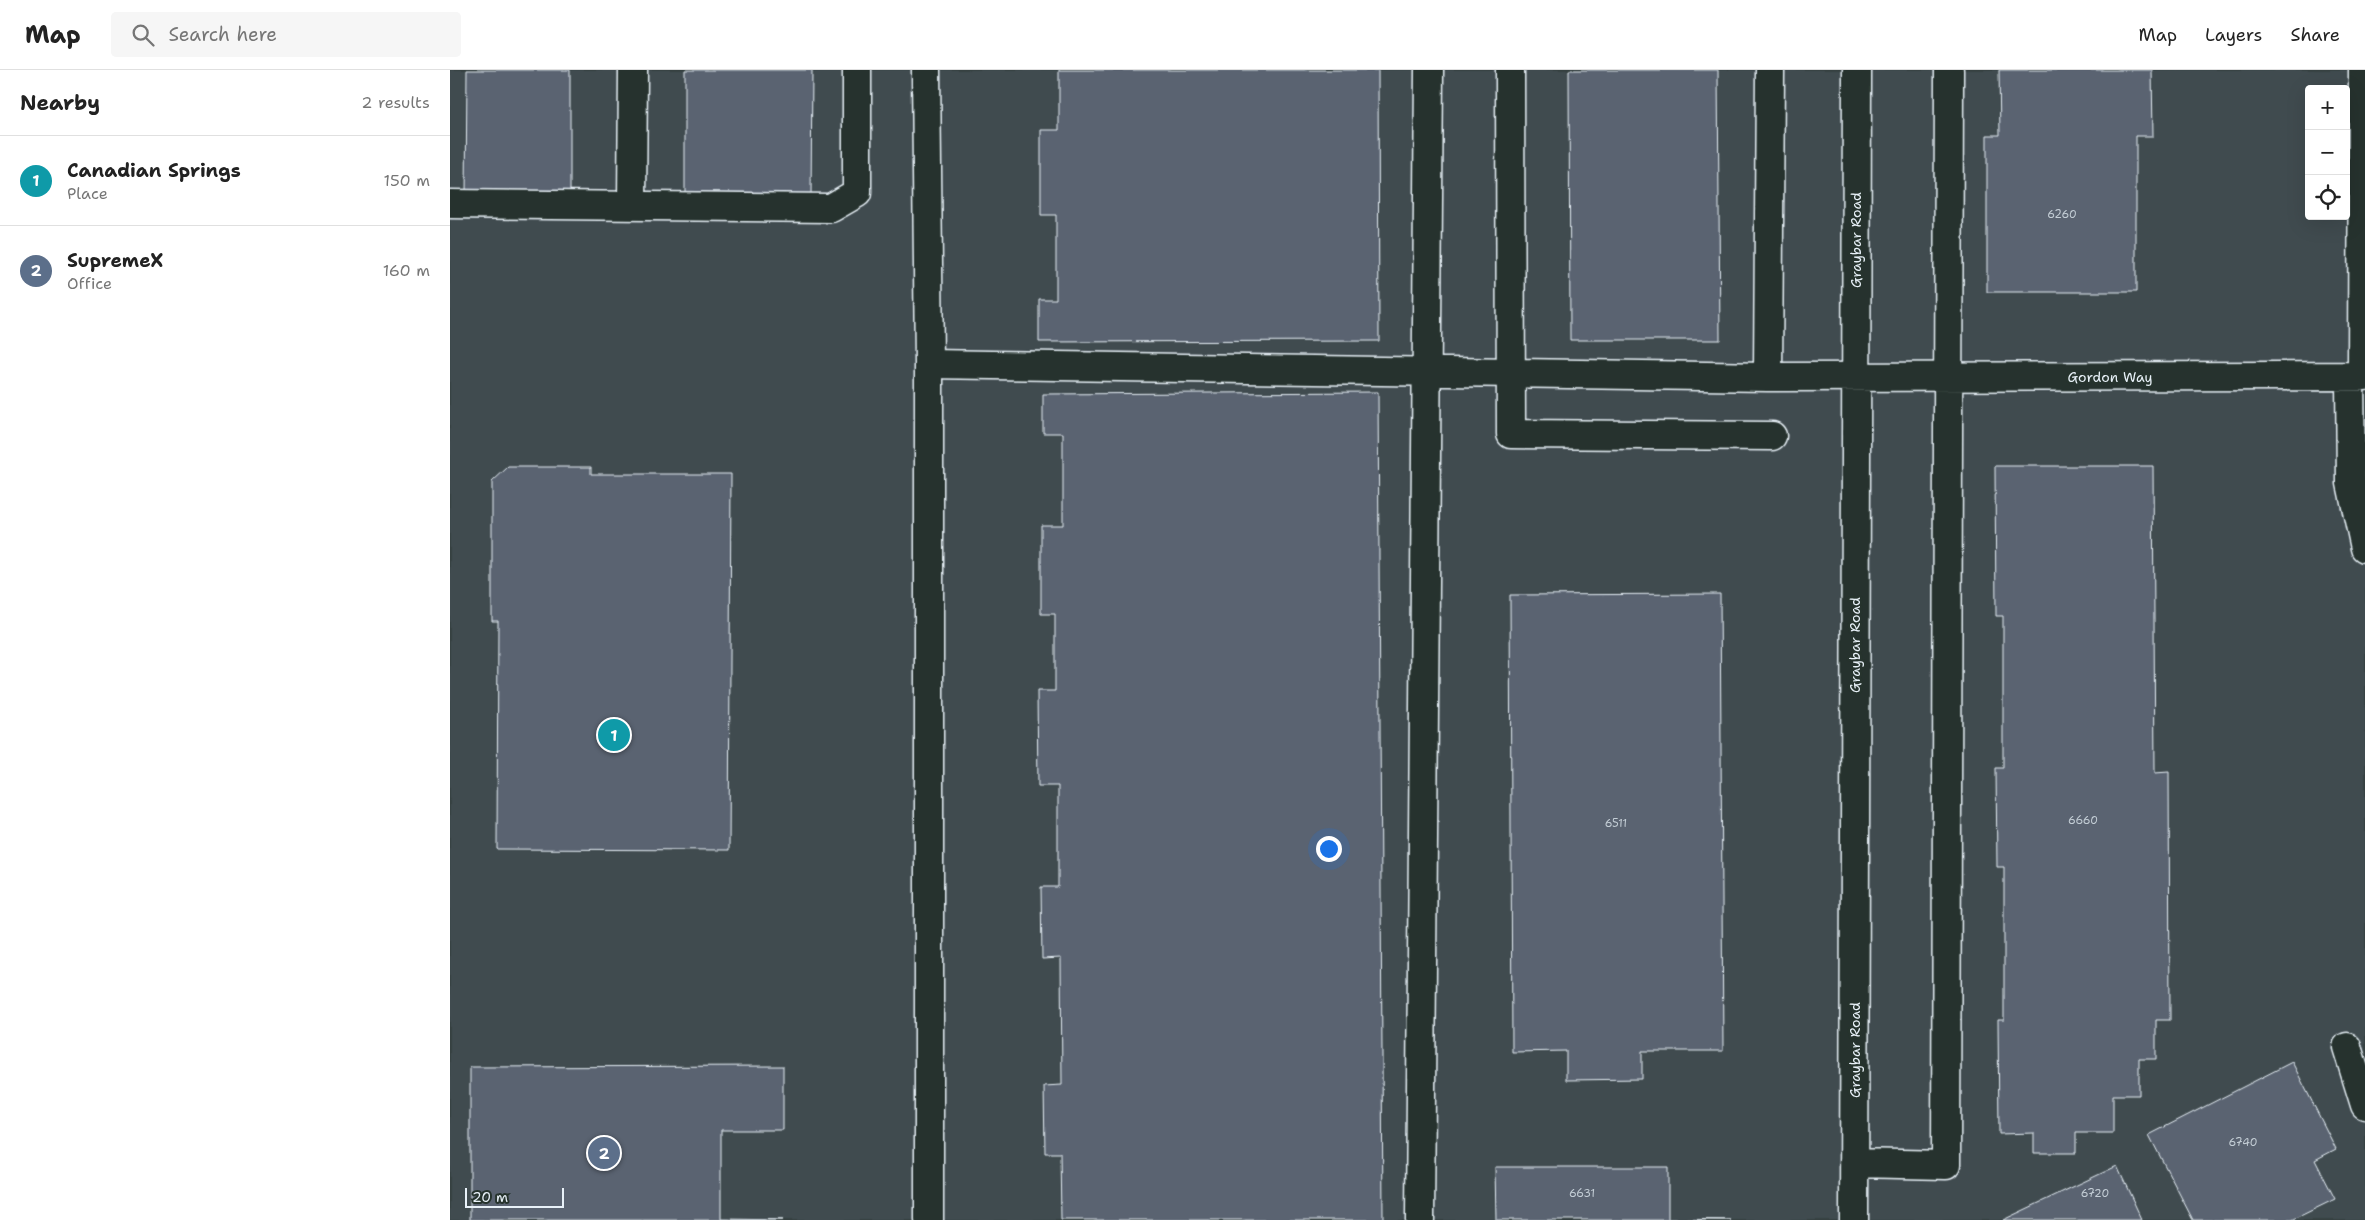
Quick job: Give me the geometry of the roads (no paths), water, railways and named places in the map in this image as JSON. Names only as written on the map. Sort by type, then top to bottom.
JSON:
[{"type":"street","points":[[632,206],[633,70]]},
{"type":"street","points":[[450,204],[831,208],[857,193],[857,70]]},
{"type":"street","points":[[926,70],[929,364],[929,1220]]},
{"type":"street","points":[[1420,1220],[1429,70]]},
{"type":"street","points":[[1510,70],[1511,434],[1772,436]]},
{"type":"street","points":[[1768,376],[1770,70]]},
{"type":"street","name":"Graybar Road","points":[[1854,1220],[1857,70]]},
{"type":"street","points":[[1854,1163],[1946,1165],[1949,70]]},
{"type":"street","points":[[2362,70],[2358,483],[2365,548]]},
{"type":"street","name":"Gordon Way","points":[[929,364],[1856,377],[2359,376]]},
{"type":"street","points":[[2347,1047],[2365,1105]]},
{"type":"place","name":"Canadian Springs","points":[[614,735]]},
{"type":"place","name":"SupremeX","points":[[604,1153]]}]
